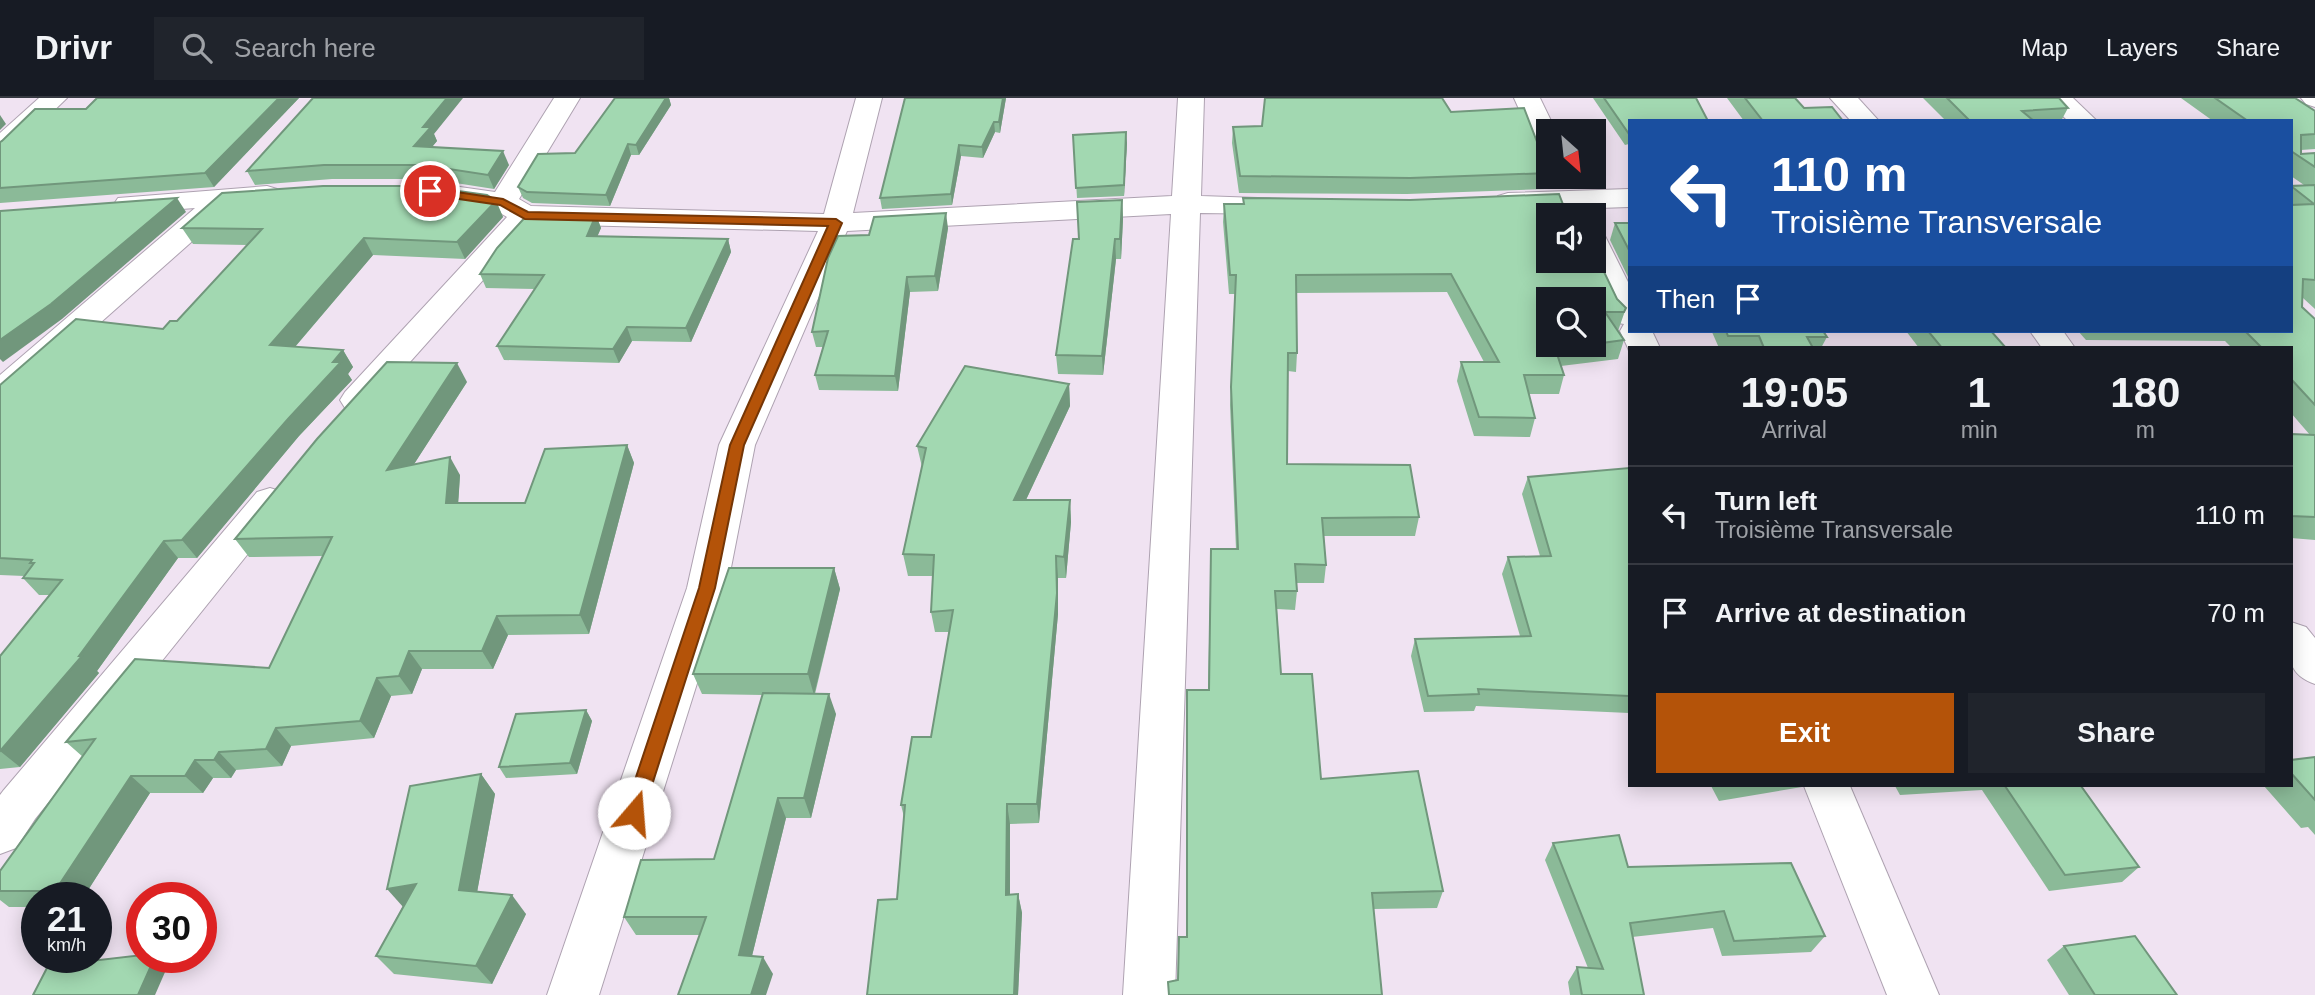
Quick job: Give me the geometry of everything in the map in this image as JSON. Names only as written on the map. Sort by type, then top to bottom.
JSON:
[{"type":"street","points":[[0,147],[54,98]]},
{"type":"street","points":[[332,427],[514,209],[567,98]]},
{"type":"street","points":[[573,995],[707,588],[737,445],[836,223],[869,98]]},
{"type":"street","points":[[1149,995],[1191,98]]},
{"type":"street","points":[[1527,98],[1537,119]]},
{"type":"street","points":[[1843,98],[1864,119]]},
{"type":"street","points":[[2057,98],[2082,119]]},
{"type":"street","points":[[0,393],[225,197],[252,167]]},
{"type":"street","points":[[416,191],[514,209],[836,223],[1188,204],[1297,205]]},
{"type":"street","points":[[106,206],[292,193]]},
{"type":"street","points":[[1477,203],[1573,197],[1628,198]]},
{"type":"street","points":[[1606,267],[1628,314]]},
{"type":"street","points":[[0,833],[19,805],[288,479]]},
{"type":"street","points":[[2293,640],[2315,667]]},
{"type":"street","points":[[1827,787],[1913,995]]},
{"type":"building","points":[[97,98],[279,98],[205,173],[0,188],[0,142],[35,109],[86,109]]},
{"type":"building","points":[[313,98],[447,98],[423,127],[431,127],[414,146],[503,151],[488,175],[423,165],[324,165],[247,171]]},
{"type":"building","points":[[615,98],[666,98],[636,145],[628,144],[606,195],[527,192],[518,187],[538,154],[575,153]]},
{"type":"building","points":[[905,98],[1003,98],[999,122],[994,122],[982,147],[959,145],[951,194],[880,198]]},
{"type":"building","points":[[1265,98],[1442,98],[1451,112],[1524,108],[1536,139],[1536,173],[1410,178],[1240,176],[1233,127],[1262,126]]},
{"type":"building","points":[[1604,98],[1696,98],[1707,119],[1628,119],[1628,133]]},
{"type":"building","points":[[1745,98],[1795,98],[1804,108],[1832,107],[1841,119],[1761,119]]},
{"type":"building","points":[[1947,98],[2059,98],[2068,108],[2022,111],[2032,119],[1968,119]]},
{"type":"building","points":[[2215,98],[2295,98],[2315,111],[2315,134],[2301,135],[2301,154],[2315,153],[2315,167],[2293,152],[2293,119],[2245,119]]},
{"type":"building","points":[[1126,132],[1124,185],[1076,188],[1073,135]]},
{"type":"building","points":[[2315,185],[2315,280],[2303,279],[2302,307],[2315,319],[2315,405],[2293,381],[2293,346],[2260,346],[2247,333],[2293,333],[2293,205],[2314,204],[2293,186]]},
{"type":"building","points":[[323,186],[422,186],[487,195],[496,201],[457,242],[364,238],[270,345],[343,350],[333,362],[341,362],[182,540],[164,541],[79,656],[82,656],[0,751],[0,656],[62,580],[23,578],[34,563],[30,563],[32,560],[0,558],[0,385],[76,319],[163,329],[170,321],[177,321],[262,229],[182,228],[222,193]]},
{"type":"building","points":[[1559,194],[1562,203],[1536,203],[1536,273],[1605,273],[1617,299],[1626,308],[1624,312],[1606,312],[1606,287],[1536,287],[1536,357],[1558,357],[1564,375],[1524,375],[1535,418],[1479,417],[1461,362],[1499,362],[1451,274],[1296,275],[1297,353],[1288,353],[1287,464],[1410,465],[1419,517],[1322,518],[1326,565],[1295,564],[1297,591],[1275,591],[1281,674],[1312,674],[1321,779],[1418,771],[1443,891],[1372,893],[1382,995],[1169,995],[1168,982],[1178,980],[1179,937],[1187,937],[1187,690],[1209,690],[1211,549],[1238,549],[1231,387],[1236,275],[1230,275],[1224,204],[1244,204],[1243,198],[1410,200]]},
{"type":"building","points":[[177,198],[51,304],[0,340],[0,211]]},
{"type":"building","points":[[1122,200],[1120,239],[1115,239],[1102,356],[1056,355],[1073,239],[1079,239],[1077,202]]},
{"type":"building","points":[[529,213],[596,215],[587,236],[728,239],[686,328],[627,327],[613,349],[497,346],[544,275],[480,274],[497,248]]},
{"type":"building","points":[[946,213],[935,276],[907,277],[895,376],[815,375],[828,331],[812,332],[828,258],[838,236],[869,235],[874,217]]},
{"type":"building","points":[[1615,223],[1628,223],[1628,248]]},
{"type":"building","points":[[1606,313],[1624,340],[1606,342]]},
{"type":"building","points":[[1727,333],[1824,333],[1827,337],[1807,337],[1812,346],[1763,346],[1759,336],[1728,336]]},
{"type":"building","points":[[1930,333],[1993,333],[2004,346],[1940,346]]},
{"type":"building","points":[[387,362],[457,363],[387,470],[450,457],[446,503],[525,503],[545,449],[627,445],[580,615],[497,616],[482,651],[409,651],[399,676],[377,678],[360,721],[276,728],[266,749],[219,752],[214,760],[195,760],[185,776],[131,776],[61,882],[21,882],[21,891],[0,891],[0,871],[95,739],[66,742],[135,659],[269,668],[332,537],[235,539],[317,439]]},
{"type":"building","points":[[965,366],[1069,384],[1014,500],[1070,500],[1064,557],[1056,556],[1057,593],[1037,804],[1007,804],[1006,895],[1018,894],[1014,995],[867,995],[878,900],[897,899],[905,805],[901,805],[912,737],[931,737],[953,610],[931,612],[934,555],[903,554],[926,448],[917,446]]},
{"type":"building","points":[[2293,434],[2315,435],[2315,517],[2293,516]]},
{"type":"building","points":[[1628,468],[1628,696],[1478,689],[1479,694],[1428,696],[1415,639],[1531,636],[1508,557],[1551,556],[1528,477]]},
{"type":"building","points":[[729,568],[834,568],[808,674],[693,674]]},
{"type":"building","points":[[763,693],[829,694],[804,798],[778,798],[739,955],[763,957],[751,995],[678,995],[706,917],[624,917],[641,860],[714,859]]},
{"type":"building","points":[[586,710],[570,763],[499,767],[516,714]]},
{"type":"building","points":[[2315,757],[2315,800],[2293,775],[2293,760]]},
{"type":"building","points":[[481,774],[459,890],[512,895],[476,966],[376,956],[416,884],[387,889],[410,786]]},
{"type":"building","points":[[2006,787],[2082,787],[2139,867],[2065,875]]},
{"type":"building","points":[[1619,835],[1628,867],[1791,863],[1825,936],[1734,941],[1724,911],[1630,923],[1644,995],[1582,995],[1577,967],[1603,969],[1553,843]]},
{"type":"building","points":[[2135,936],[2177,995],[2095,995],[2064,946]]},
{"type":"building","points":[[126,957],[126,973],[148,973],[138,995],[33,995],[44,973],[112,973],[112,959]]},
{"type":"route","points":[[430,191],[503,202],[525,215],[836,223],[737,445],[707,588],[634,813]]}]
